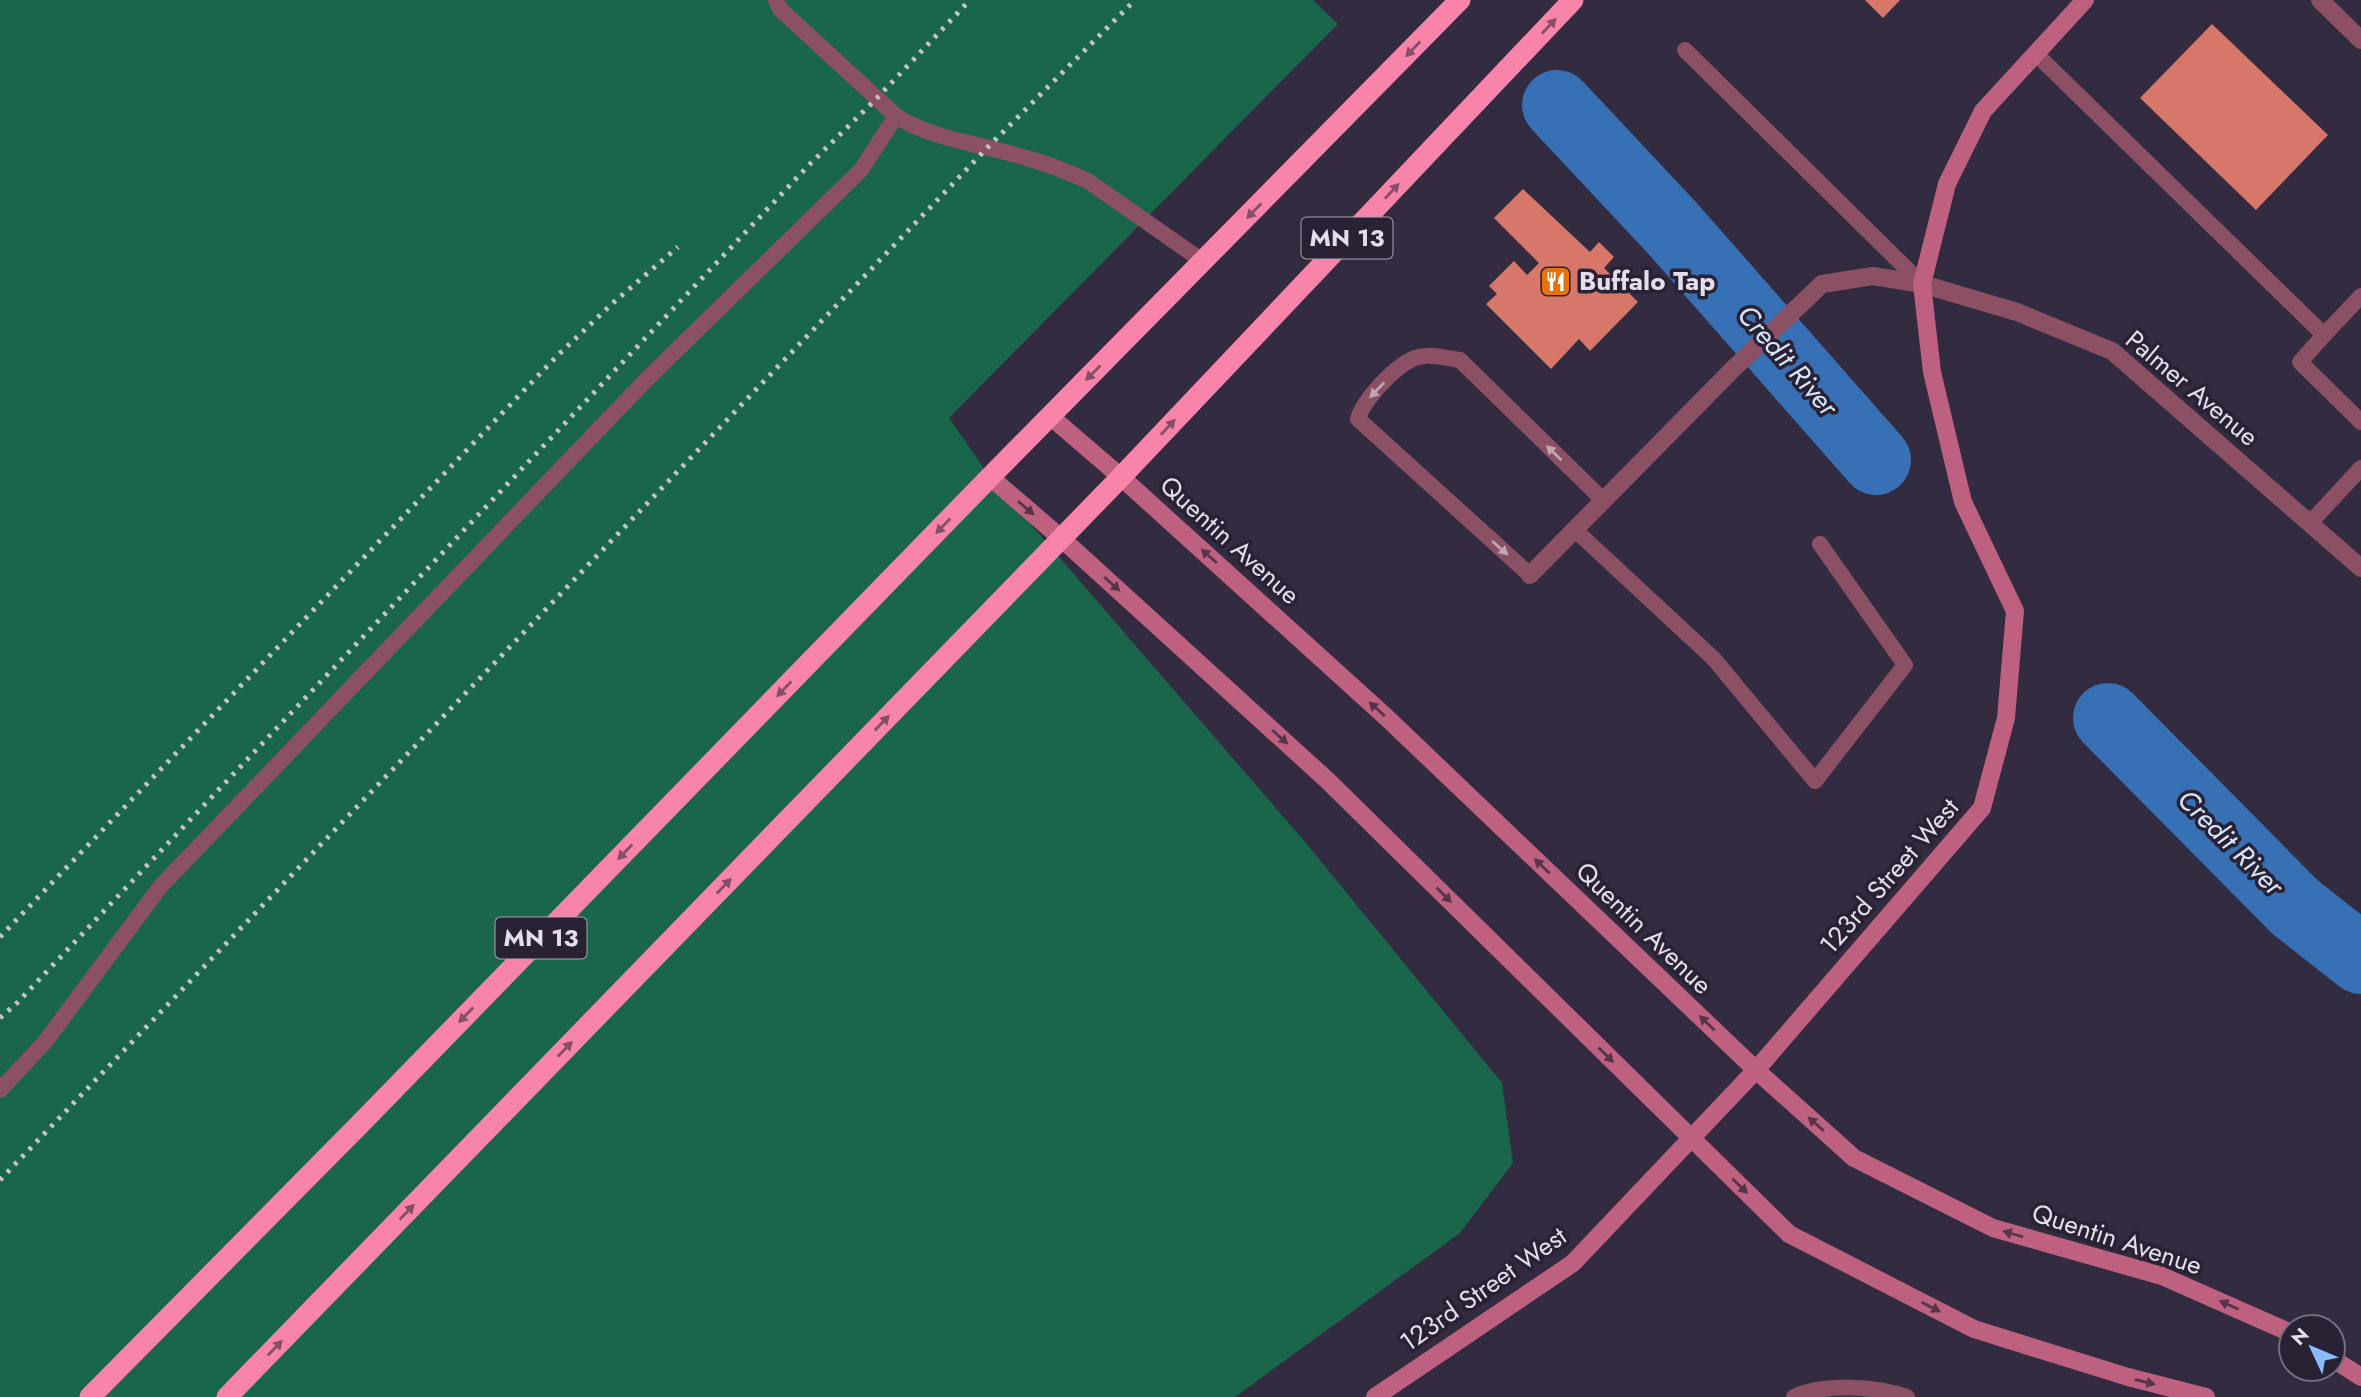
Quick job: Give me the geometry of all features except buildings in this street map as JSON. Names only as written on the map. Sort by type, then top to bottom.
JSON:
[{"type":"highway","name":"MN 13","points":[[90,1397],[1460,0]]},
{"type":"highway","name":"MN 13","points":[[227,1397],[1121,477],[1573,0]]},
{"type":"street","name":"123rd Street West","points":[[1375,1397],[1573,1263],[1756,1070],[1982,808],[2006,718],[2015,611],[1964,502],[1932,372],[1922,284],[1947,184],[1983,111],[2085,0]]},
{"type":"street","points":[[2320,0],[2361,40]]},
{"type":"street","name":"Palmer Avenue","points":[[1530,575],[1822,284],[1873,276],[1922,284],[2017,312],[2112,351],[2361,568]]},
{"type":"street","name":"Quentin Avenue","points":[[1050,416],[1386,717],[1756,1070],[1854,1158],[1993,1228],[2162,1276],[2277,1327]]},
{"type":"street","points":[[990,477],[1328,780],[1789,1234],[1974,1329],[2127,1377],[2206,1397]]},
{"type":"lane","points":[[776,0],[780,9],[909,125],[955,141],[999,150],[1088,181],[1204,262]]},
{"type":"lane","points":[[1685,50],[1922,284]]},
{"type":"lane","points":[[2036,54],[2324,335]]},
{"type":"lane","points":[[0,1090],[45,1042],[160,887],[647,379],[861,170],[896,116]]},
{"type":"lane","points":[[2361,296],[2300,362],[2361,422]]},
{"type":"lane","points":[[1530,575],[1358,419],[1361,406],[1399,367],[1415,358],[1430,356],[1460,360],[1603,500]]},
{"type":"lane","points":[[2310,523],[2361,468]]},
{"type":"lane","points":[[1574,529],[1714,659],[1815,781],[1905,665],[1820,544]]},
{"type":"lane","points":[[1794,1397],[1853,1386],[1894,1392],[1907,1397]]},
{"type":"green space","points":[[0,0],[1313,0],[1338,24],[949,418],[990,477],[1306,843],[1502,1083],[1513,1163],[1460,1233],[1235,1397],[0,1397]]},
{"type":"waterway","name":"Credit River","points":[[1557,105],[1674,230],[1876,460]]},
{"type":"waterway","name":"Credit River","points":[[2108,718],[2295,907],[2361,959]]},
{"type":"railway","points":[[0,1018],[809,165],[970,0]]},
{"type":"railway","points":[[0,1180],[988,147],[1135,0]]},
{"type":"railway","points":[[0,937],[556,357],[678,247]]},
{"type":"place","name":"Buffalo Tap","points":[[1556,281]]}]
